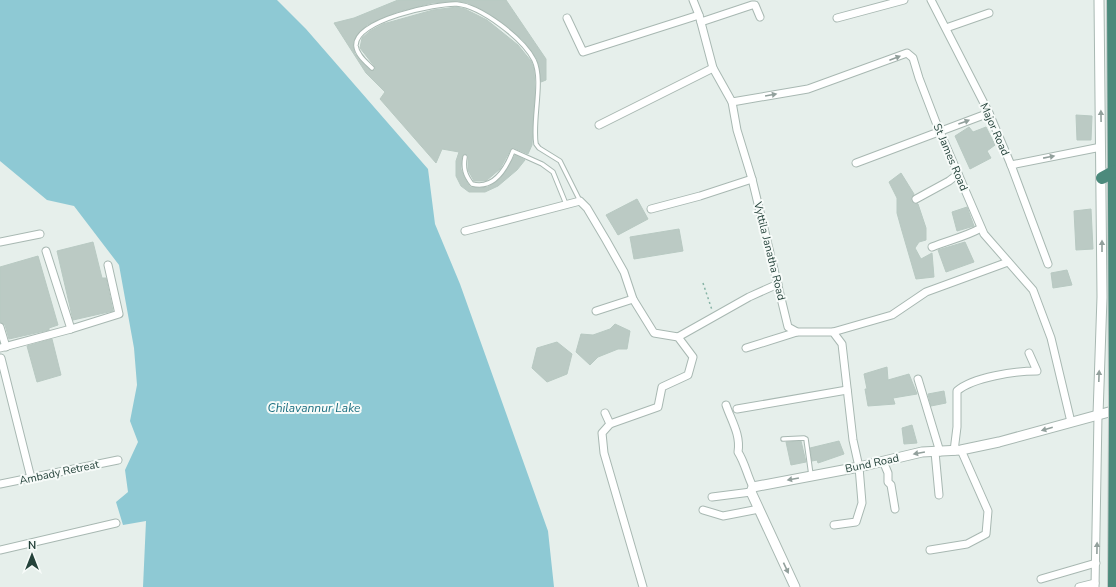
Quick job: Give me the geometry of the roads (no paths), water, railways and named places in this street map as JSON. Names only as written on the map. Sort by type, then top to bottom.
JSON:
[{"type":"highway","points":[[1113,0],[1115,54],[1116,413],[1114,587]]},
{"type":"highway","points":[[1102,178],[1115,171]]},
{"type":"street","name":"Vyttila Janatha Road","points":[[693,0],[700,19],[713,68],[732,102],[737,130],[752,179],[788,326],[797,332]]},
{"type":"street","points":[[837,18],[904,0]]},
{"type":"street","name":"Major Road","points":[[931,0],[989,114],[1011,165],[1048,264]]},
{"type":"street","points":[[1079,587],[1095,585],[1096,563],[1098,415],[1102,297],[1102,178],[1099,0]]},
{"type":"street","points":[[567,18],[583,52],[752,5],[755,5],[760,17]]},
{"type":"street","points":[[946,28],[989,13]]},
{"type":"street","name":"St James Road","points":[[732,102],[808,88],[908,53],[913,58],[918,78],[939,131],[984,234],[1033,290],[1051,338],[1071,422]]},
{"type":"street","points":[[599,125],[713,68]]},
{"type":"street","points":[[856,163],[939,131],[989,114]]},
{"type":"street","points":[[1011,165],[1101,147]]},
{"type":"street","points":[[916,199],[949,181],[958,174]]},
{"type":"street","points":[[651,209],[700,196],[752,179]]},
{"type":"street","points":[[465,231],[580,201],[587,208],[620,265],[633,299],[654,333],[678,337],[749,297],[778,284]]},
{"type":"street","points":[[932,247],[950,242],[954,238],[973,233],[981,228]]},
{"type":"street","points":[[0,242],[40,234]]},
{"type":"street","points":[[46,251],[71,329]]},
{"type":"street","points":[[746,348],[797,332],[833,332],[892,315],[926,292],[1008,262]]},
{"type":"street","points":[[0,327],[3,348],[119,314],[108,265]]},
{"type":"street","points":[[596,311],[633,299]]},
{"type":"street","points":[[833,332],[842,344],[853,440],[859,467],[862,504],[856,522],[834,526]]},
{"type":"street","points":[[643,587],[604,453],[602,433],[610,424],[658,407],[662,387],[688,375],[694,357],[678,337]]},
{"type":"street","points":[[930,550],[967,544],[986,534],[988,511],[958,450],[957,391],[963,386],[990,378],[1037,371],[1030,353]]},
{"type":"street","points":[[1,358],[2,374],[31,478]]},
{"type":"street","points":[[918,379],[937,452],[939,495]]},
{"type":"street","points":[[737,409],[847,390]]},
{"type":"street","points":[[726,405],[734,425],[739,445],[738,452],[745,463],[747,474],[759,509],[795,587]]},
{"type":"street","points":[[605,413],[610,424]]},
{"type":"street","name":"Bund Road","points":[[752,489],[859,467],[922,452],[958,450],[999,442],[1098,415],[1116,413]]},
{"type":"street","name":"Ambady Retreat","points":[[0,484],[118,460]]},
{"type":"street","points":[[884,461],[888,473],[888,482],[891,485],[895,508]]},
{"type":"street","points":[[712,496],[752,489]]},
{"type":"street","points":[[703,510],[723,516],[759,509]]},
{"type":"street","points":[[0,550],[116,523]]},
{"type":"street","points":[[1041,579],[1096,563]]},
{"type":"lane","points":[[372,68],[360,56],[356,46],[358,39],[371,25],[405,12],[432,5],[458,4],[480,13],[507,28],[524,46],[534,60],[538,83],[536,144],[539,148],[560,161],[580,201]]},
{"type":"lane","points":[[465,156],[463,166],[466,176],[472,184],[480,186],[492,183],[510,159],[513,151],[542,164],[553,172],[566,204]]},
{"type":"lane","points":[[783,439],[806,439],[811,476]]},
{"type":"water","name":"Chilavannur Lake","points":[[0,0],[277,0],[306,29],[428,169],[435,224],[460,284],[548,531],[554,587],[143,587],[146,521],[123,525],[116,502],[128,492],[125,470],[138,442],[130,421],[137,385],[134,348],[119,265],[74,206],[47,200],[0,161]]}]
